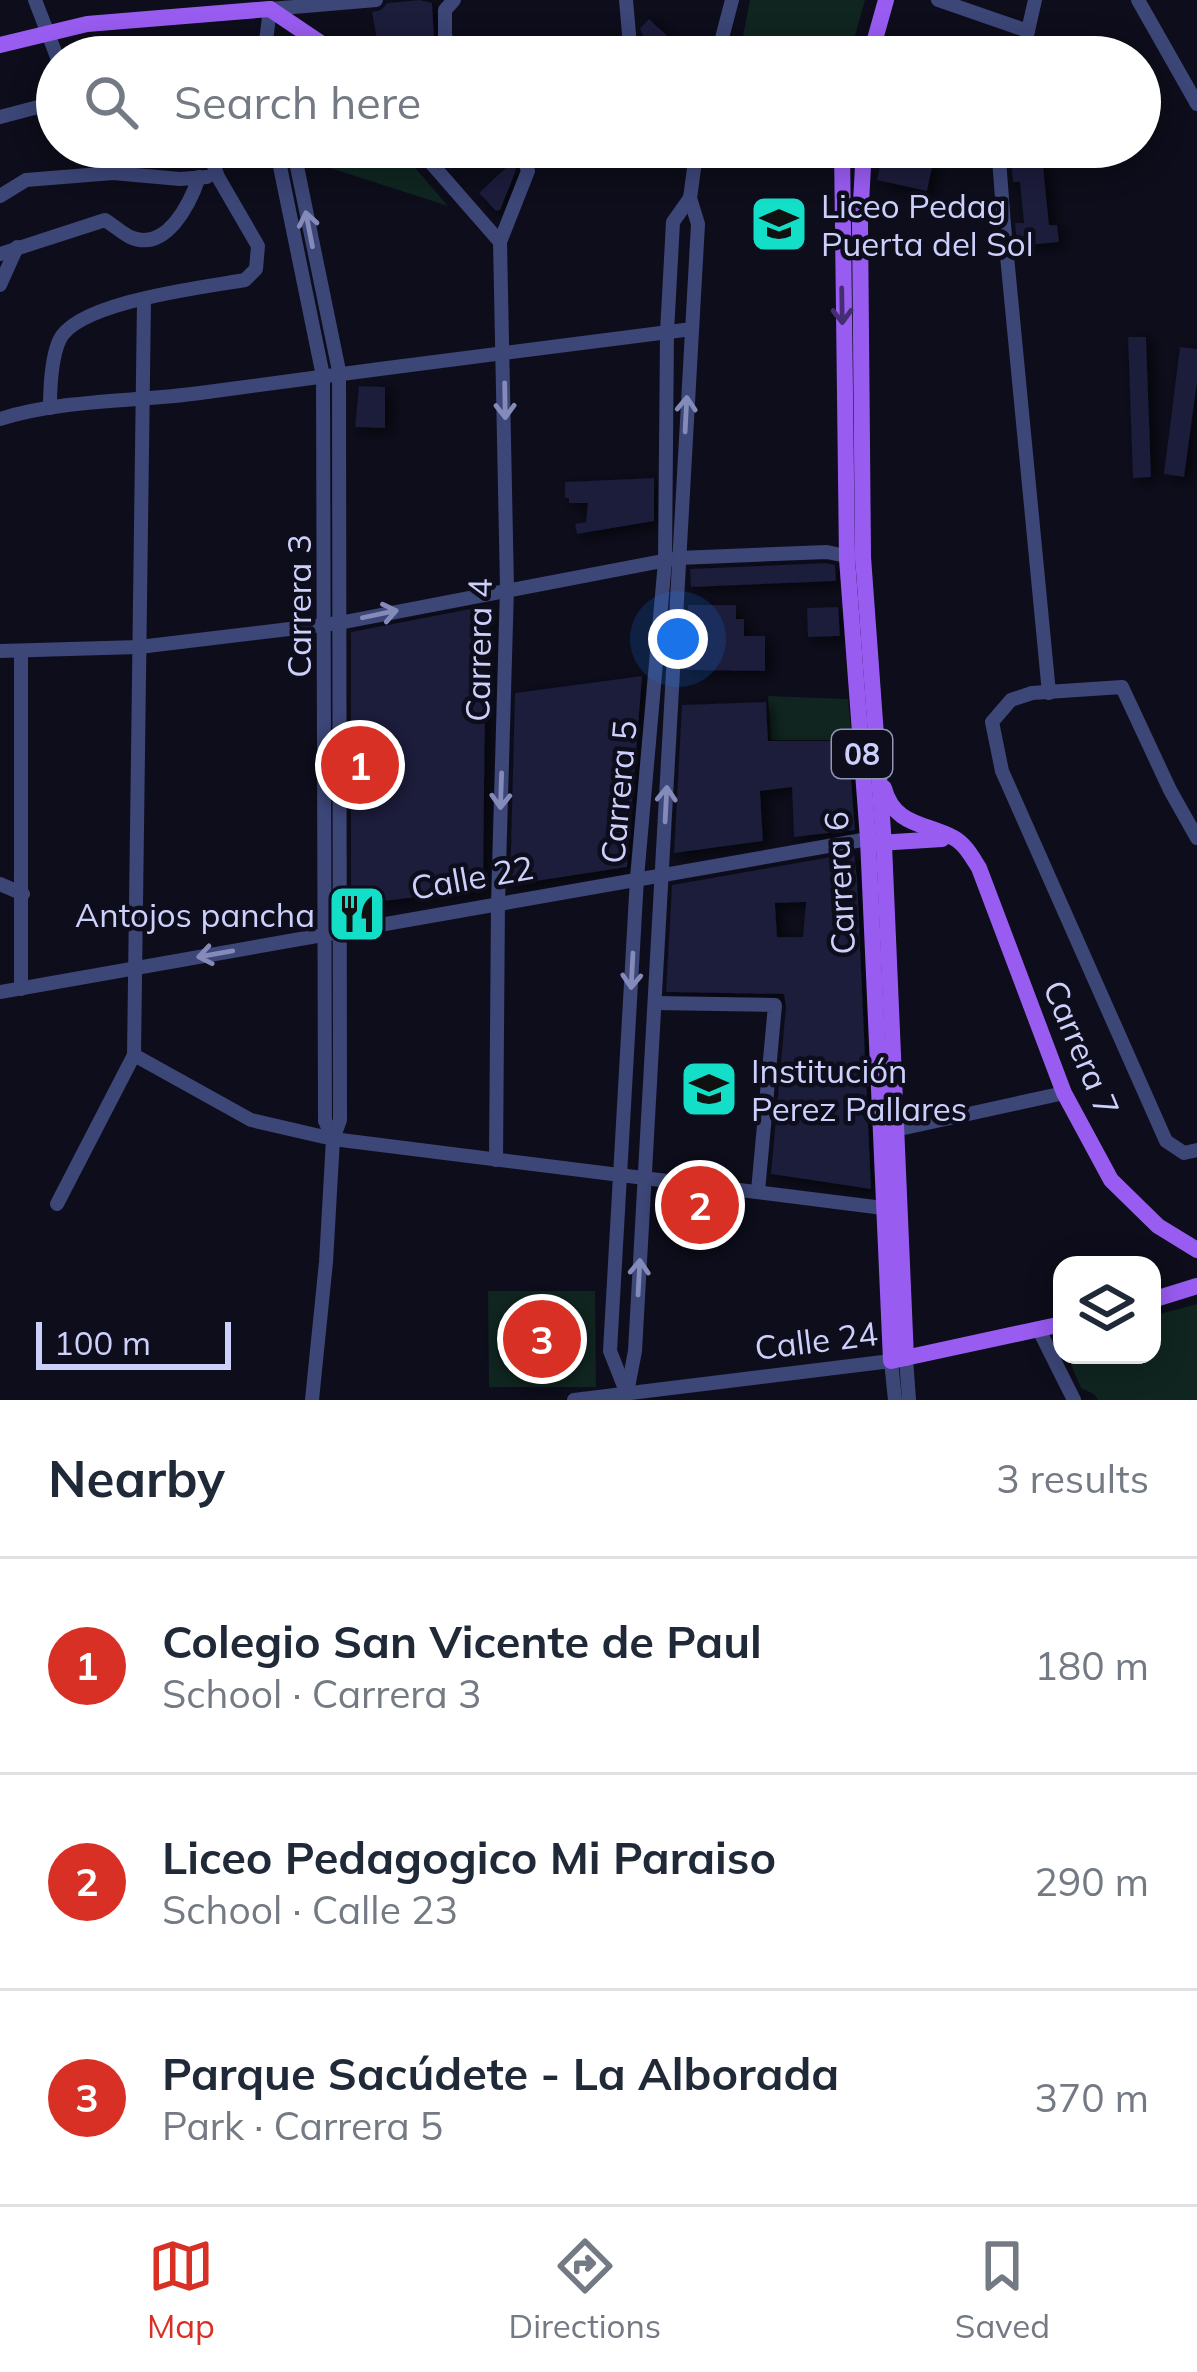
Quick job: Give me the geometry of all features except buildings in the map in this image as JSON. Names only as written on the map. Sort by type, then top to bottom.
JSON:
[{"type":"main road","points":[[876,36],[886,0]]},
{"type":"main road","points":[[37,36],[87,24],[268,4],[311,36]]},
{"type":"main road","points":[[0,45],[36,36]]},
{"type":"main road","name":"Carrera 6","points":[[843,168],[855,558],[876,842],[898,1359]]},
{"type":"main road","name":"Carrera 6","points":[[863,168],[855,558],[879,770],[876,842]]},
{"type":"main road","points":[[879,770],[886,798],[895,809],[924,829],[954,838]]},
{"type":"main road","name":"Calle 22","points":[[876,842],[954,838]]},
{"type":"main road","name":"Carrera 7","points":[[954,838],[979,868],[1064,1093],[1111,1180],[1158,1226],[1197,1250]]},
{"type":"main road","points":[[1161,1297],[1197,1286]]},
{"type":"main road","name":"Calle 24","points":[[898,1359],[1053,1326]]},
{"type":"street","points":[[35,0],[50,36]]},
{"type":"street","points":[[266,36],[268,4],[376,0]]},
{"type":"street","points":[[446,36],[445,10],[454,0]]},
{"type":"street","points":[[626,0],[629,36]]},
{"type":"street","points":[[723,36],[732,0]]},
{"type":"street","points":[[938,0],[1028,31]]},
{"type":"street","points":[[1027,36],[1035,0]]},
{"type":"street","points":[[1138,0],[1158,36]]},
{"type":"street","points":[[1161,41],[1197,104]]},
{"type":"street","points":[[0,118],[36,108]]},
{"type":"street","points":[[50,408],[58,341],[71,324],[144,300],[245,280],[256,268],[257,247],[215,168]]},
{"type":"street","name":"Carrera 3","points":[[280,168],[312,282]]},
{"type":"street","name":"Carrera 3","points":[[297,168],[312,282],[331,374],[334,932],[325,1121],[333,1139],[311,1400]]},
{"type":"street","points":[[435,168],[500,242]]},
{"type":"street","name":"Carrera 4","points":[[496,1160],[507,588],[500,242],[527,168]]},
{"type":"street","name":"Carrera 5","points":[[627,1396],[610,1351],[637,878],[692,329],[698,224],[690,198],[695,168]]},
{"type":"street","points":[[1002,168],[1049,693]]},
{"type":"street","points":[[281,175],[298,172]]},
{"type":"street","points":[[0,196],[26,180],[113,173],[218,177]]},
{"type":"street","points":[[0,254],[105,220],[134,239],[151,238],[168,230],[190,205],[199,177]]},
{"type":"street","name":"Carrera 5","points":[[627,1396],[635,1351],[662,873],[671,560],[667,332],[673,222],[690,198]]},
{"type":"street","points":[[0,285],[17,247]]},
{"type":"street","points":[[57,1204],[134,1055],[144,300]]},
{"type":"street","points":[[0,419],[50,408],[142,401],[692,329]]},
{"type":"street","points":[[0,651],[139,647],[332,623],[671,560],[827,553],[855,558]]},
{"type":"street","points":[[21,651],[22,989]]},
{"type":"street","points":[[1197,838],[1122,687],[1011,700],[992,722],[1002,771],[1166,1141],[1184,1153],[1197,1150]]},
{"type":"street","name":"Calle 22","points":[[0,992],[662,873],[876,842]]},
{"type":"street","points":[[0,884],[23,894]]},
{"type":"street","points":[[655,1003],[775,1005],[758,1191]]},
{"type":"street","points":[[134,1055],[251,1120],[333,1139],[892,1209]]},
{"type":"street","points":[[889,1131],[1064,1093]]},
{"type":"street","points":[[1039,1330],[1074,1400]]},
{"type":"street","name":"Calle 24","points":[[574,1400],[898,1359]]},
{"type":"street","name":"Carrera 6","points":[[895,1400],[898,1359]]},
{"type":"street","name":"Carrera 6","points":[[898,1359],[909,1400]]},
{"type":"green space","points":[[750,0],[865,0],[855,36],[743,36]]},
{"type":"green space","points":[[330,168],[415,168],[448,206]]},
{"type":"green space","points":[[768,696],[848,699],[852,740],[771,740]]},
{"type":"green space","points":[[488,1291],[595,1291],[596,1387],[489,1387]]},
{"type":"green space","points":[[1197,1304],[1197,1400],[1098,1400],[1081,1388],[1071,1364],[1161,1364],[1161,1314]]},
{"type":"place","name":"Liceo Pedag Puerta del Sol","points":[[779,224]]},
{"type":"place","name":"Colegio San Vicente de Paul","points":[[360,765]]},
{"type":"place","name":"Antojos pancha","points":[[357,914]]},
{"type":"place","name":"Institución Perez Pallares","points":[[709,1089]]},
{"type":"place","name":"Liceo Pedagogico Mi Paraiso","points":[[700,1205]]},
{"type":"place","name":"Parque Sacúdete - La Alborada","points":[[542,1339]]}]
